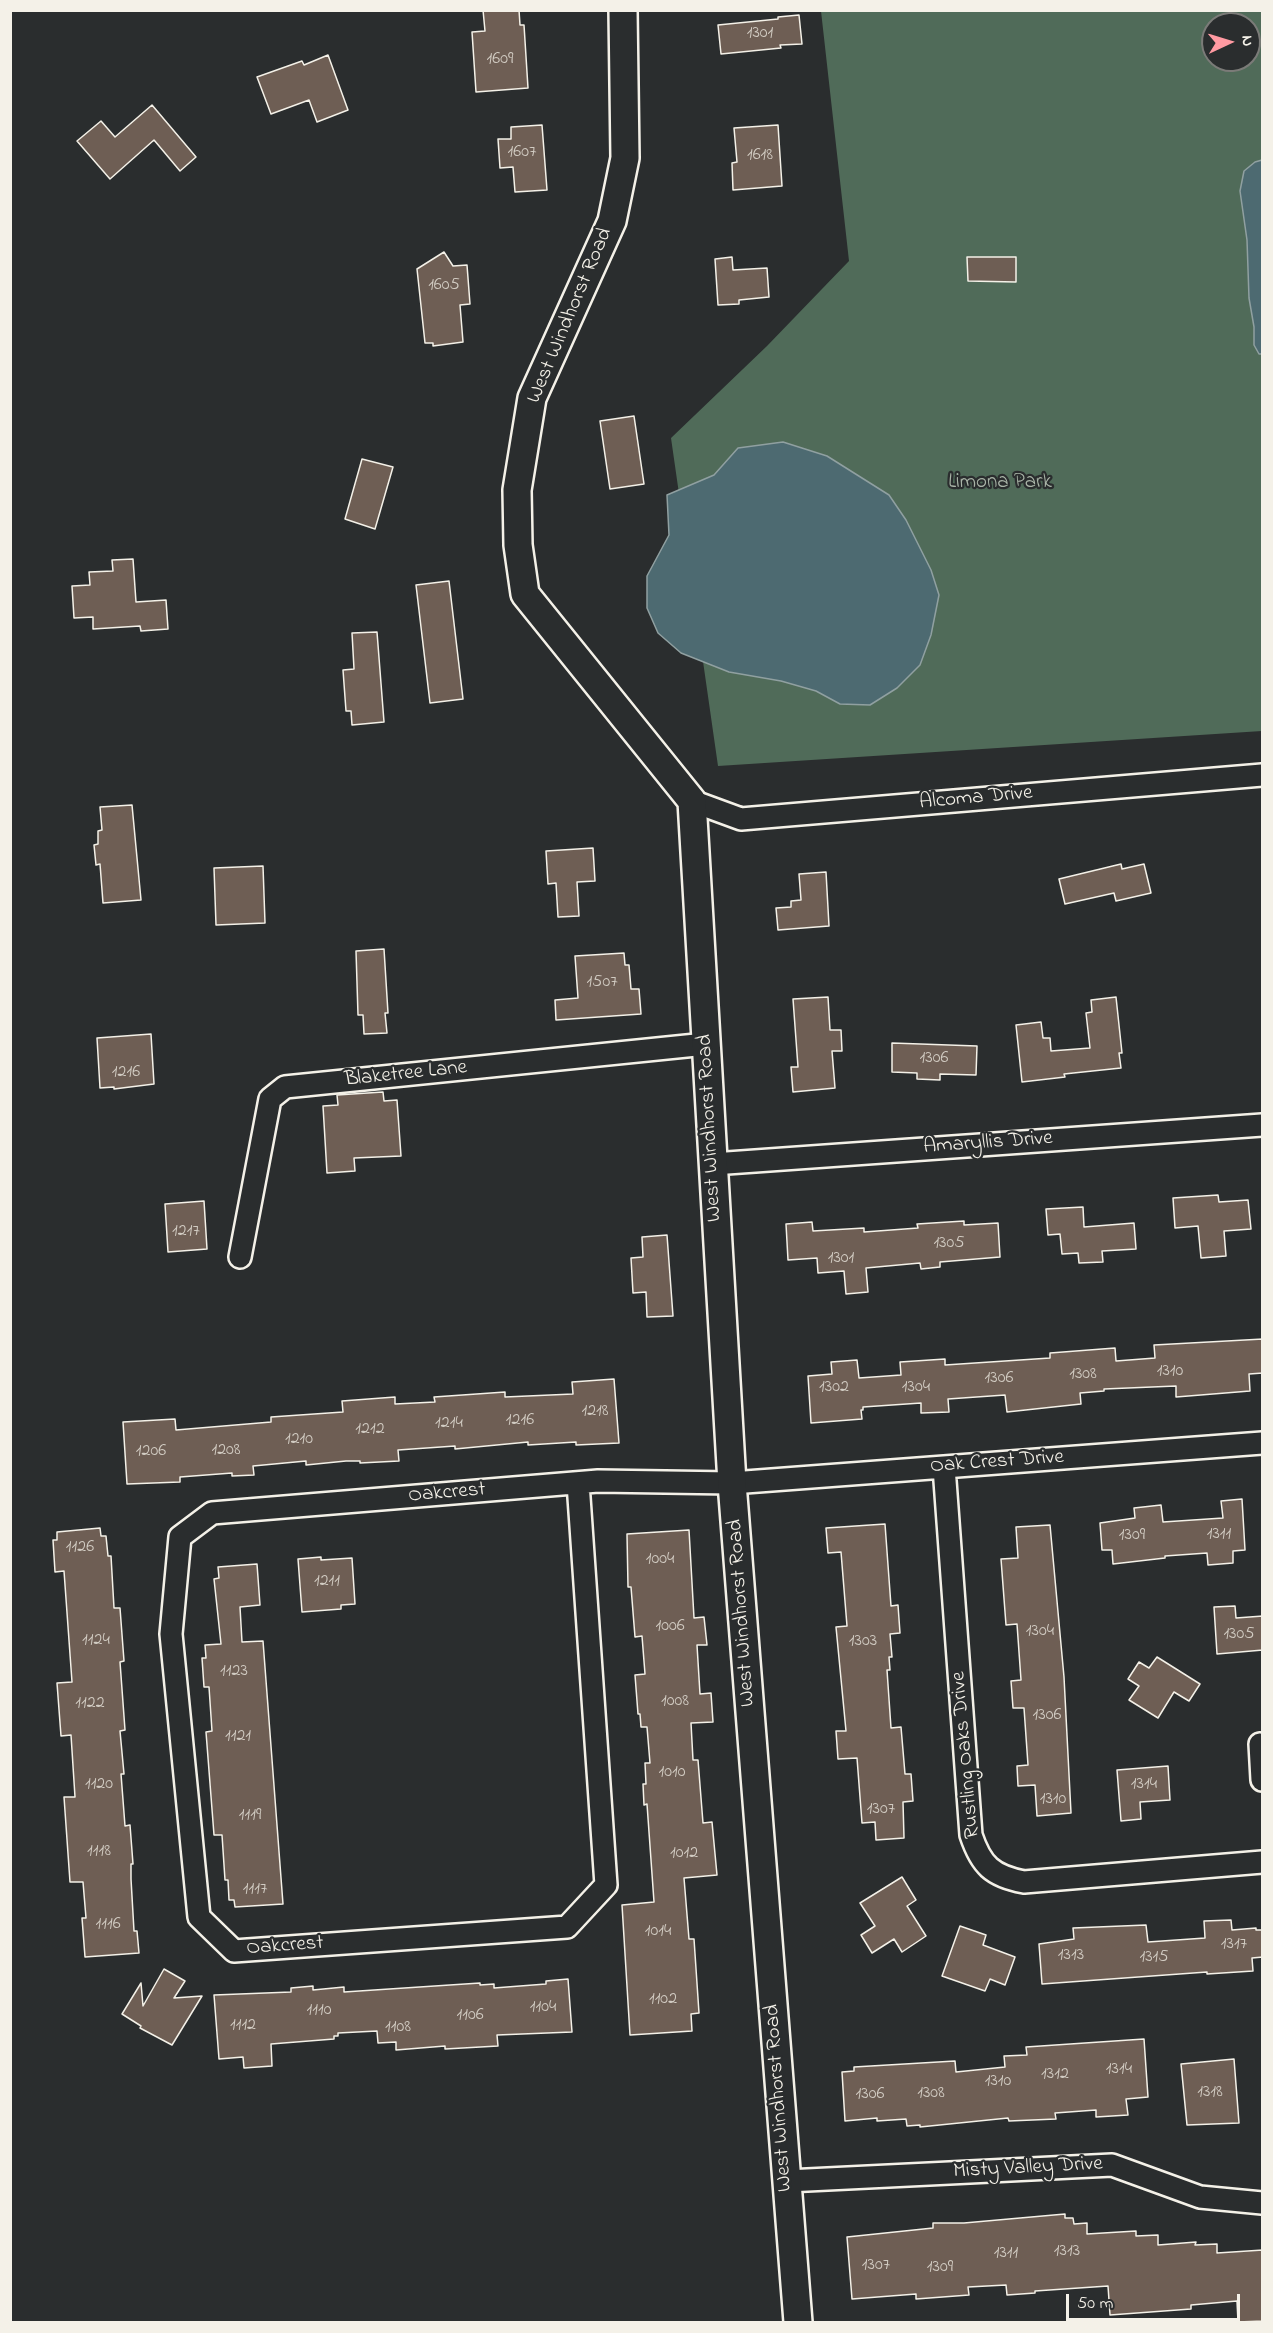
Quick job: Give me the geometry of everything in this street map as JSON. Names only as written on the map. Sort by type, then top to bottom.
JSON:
[{"type":"street","name":"West Windhorst Road","points":[[623,10],[626,158],[612,221],[532,398],[517,490],[518,545],[525,594],[692,801],[732,1483],[798,2322]]},
{"type":"street","name":"Alcoma Drive","points":[[692,801],[741,819],[1263,775]]},
{"type":"street","name":"Blaketree Lane","points":[[240,1257],[270,1099],[285,1087],[706,1044]]},
{"type":"street","name":"Amaryllis Drive","points":[[713,1164],[1263,1125]]},
{"type":"street","name":"Oak Crest Drive","points":[[732,1483],[1263,1443]]},
{"type":"street","name":"Rustling Oaks Drive","points":[[944,1467],[971,1835],[977,1855],[1003,1878],[1024,1882],[1263,1862]]},
{"type":"street","name":"Oakcrest","points":[[578,1483],[606,1885],[567,1927],[234,1950],[199,1917],[171,1634],[180,1537],[212,1513],[598,1481],[732,1483]]},
{"type":"street","points":[[1260,1744],[1263,1780]]},
{"type":"street","name":"Misty Valley Drive","points":[[787,2181],[1112,2165],[1200,2197],[1263,2203]]},
{"type":"green space","name":"Limona Park","points":[[821,11],[1262,11],[1262,731],[718,766],[671,438],[767,346],[849,261]]},
{"type":"water","points":[[1262,160],[1262,354],[1259,354],[1254,345],[1254,327],[1249,298],[1247,240],[1240,191],[1244,171],[1255,162]]},
{"type":"water","points":[[783,442],[827,456],[889,495],[906,520],[931,570],[939,595],[931,635],[920,665],[897,688],[870,705],[840,704],[816,691],[781,681],[729,672],[681,653],[658,633],[647,608],[647,576],[669,535],[667,495],[714,475],[738,448]]},
{"type":"building","points":[[483,10],[519,10],[520,25],[524,25],[528,88],[476,92],[472,32],[485,31]]},
{"type":"building","points":[[799,15],[802,44],[721,54],[718,25]]},
{"type":"building","points":[[328,55],[348,110],[317,122],[309,100],[271,114],[257,77],[302,61],[304,65]]},
{"type":"building","points":[[152,105],[196,157],[180,171],[154,140],[110,179],[77,141],[101,121],[115,137]]},
{"type":"building","points":[[542,125],[547,190],[515,192],[513,167],[500,168],[498,139],[511,139],[511,127]]},
{"type":"building","points":[[778,125],[782,186],[733,190],[732,163],[737,162],[734,128]]},
{"type":"building","points":[[444,252],[453,266],[467,265],[470,304],[460,305],[463,342],[433,346],[433,343],[425,343],[417,269]]},
{"type":"building","points":[[732,257],[733,270],[767,268],[769,297],[739,300],[739,304],[718,305],[715,259]]},
{"type":"building","points":[[967,257],[1016,257],[1016,282],[968,281]]},
{"type":"building","points":[[634,416],[644,484],[610,489],[600,421]]},
{"type":"building","points":[[362,459],[393,467],[375,529],[345,519]]},
{"type":"building","points":[[133,559],[136,602],[166,600],[168,629],[141,631],[140,626],[93,629],[93,617],[74,618],[72,586],[90,585],[89,572],[113,571],[112,560]]},
{"type":"building","points":[[449,581],[463,699],[430,703],[416,585]]},
{"type":"building","points":[[377,632],[384,722],[352,725],[351,711],[346,711],[343,670],[354,669],[352,633]]},
{"type":"building","points":[[132,805],[141,900],[103,903],[100,864],[96,865],[94,845],[98,844],[98,831],[102,830],[100,807]]},
{"type":"building","points":[[593,848],[595,881],[577,882],[579,916],[558,917],[556,883],[548,884],[546,851]]},
{"type":"building","points":[[1121,864],[1122,869],[1144,864],[1151,893],[1116,901],[1114,893],[1065,904],[1059,879]]},
{"type":"building","points":[[263,866],[265,923],[216,925],[214,868]]},
{"type":"building","points":[[826,872],[829,926],[778,930],[776,908],[791,907],[791,901],[801,900],[799,874]]},
{"type":"building","points":[[384,949],[387,1033],[364,1034],[363,1015],[358,1015],[356,951]]},
{"type":"building","points":[[624,953],[625,965],[629,965],[631,989],[639,989],[641,1014],[556,1020],[555,1000],[578,998],[575,956]]},
{"type":"building","points":[[828,997],[830,1030],[841,1030],[842,1051],[832,1051],[835,1088],[793,1092],[791,1067],[798,1067],[793,999]]},
{"type":"building","points":[[1116,997],[1122,1053],[1119,1053],[1121,1068],[1064,1074],[1065,1077],[1022,1082],[1016,1025],[1041,1022],[1043,1038],[1050,1038],[1051,1051],[1090,1048],[1086,1013],[1092,1012],[1091,1000]]},
{"type":"building","points":[[151,1034],[154,1084],[114,1089],[114,1087],[100,1088],[97,1038]]},
{"type":"building","points":[[892,1043],[977,1046],[976,1075],[940,1074],[940,1080],[917,1079],[917,1073],[892,1072]]},
{"type":"building","points":[[383,1092],[384,1101],[397,1100],[401,1156],[354,1158],[355,1171],[327,1173],[323,1106],[338,1105],[337,1095]]},
{"type":"building","points":[[1218,1195],[1219,1202],[1248,1200],[1251,1229],[1224,1231],[1226,1256],[1201,1258],[1198,1226],[1175,1228],[1173,1198]]},
{"type":"building","points":[[204,1201],[207,1249],[168,1252],[165,1204]]},
{"type":"building","points":[[1083,1207],[1084,1227],[1134,1223],[1136,1249],[1102,1251],[1103,1262],[1079,1263],[1078,1253],[1062,1254],[1060,1234],[1048,1235],[1046,1209]]},
{"type":"building","points":[[964,1221],[964,1225],[998,1223],[1000,1257],[940,1262],[940,1267],[921,1269],[920,1263],[866,1268],[868,1292],[846,1294],[844,1271],[818,1273],[817,1258],[788,1260],[786,1224],[812,1222],[813,1231],[864,1228],[864,1232],[918,1228],[917,1224]]},
{"type":"building","points":[[667,1235],[673,1316],[647,1317],[646,1292],[633,1293],[631,1258],[643,1257],[642,1237]]},
{"type":"building","points":[[1263,1339],[1263,1373],[1249,1374],[1250,1391],[1176,1397],[1176,1386],[1104,1389],[1104,1391],[1080,1393],[1081,1404],[1007,1412],[1005,1395],[948,1399],[949,1412],[921,1413],[921,1403],[863,1407],[862,1419],[811,1423],[808,1376],[832,1374],[831,1362],[857,1360],[859,1378],[901,1375],[900,1362],[945,1359],[945,1365],[1050,1358],[1050,1353],[1115,1348],[1116,1361],[1155,1358],[1154,1345]]},
{"type":"building","points":[[614,1379],[619,1443],[576,1445],[576,1442],[528,1445],[528,1442],[455,1449],[455,1446],[398,1450],[399,1461],[360,1463],[360,1461],[346,1461],[306,1465],[306,1461],[253,1466],[254,1475],[232,1476],[232,1473],[180,1477],[180,1482],[127,1484],[123,1422],[175,1419],[176,1430],[271,1422],[271,1417],[343,1412],[342,1401],[395,1397],[395,1404],[435,1402],[434,1397],[505,1392],[505,1397],[573,1394],[572,1382]]},
{"type":"building","points":[[1242,1499],[1245,1550],[1233,1551],[1233,1563],[1208,1565],[1207,1553],[1165,1556],[1165,1558],[1113,1564],[1112,1550],[1102,1550],[1100,1523],[1135,1518],[1134,1508],[1161,1505],[1163,1522],[1223,1518],[1221,1501]]},
{"type":"building","points":[[885,1524],[891,1606],[898,1605],[900,1633],[890,1634],[892,1657],[889,1657],[890,1670],[887,1670],[891,1728],[901,1727],[905,1774],[911,1774],[913,1801],[903,1802],[904,1838],[876,1840],[875,1822],[862,1823],[857,1758],[838,1759],[836,1731],[846,1731],[836,1627],[847,1626],[841,1552],[828,1553],[826,1528]]},
{"type":"building","points":[[1050,1525],[1064,1677],[1071,1813],[1037,1816],[1035,1785],[1018,1786],[1017,1766],[1028,1765],[1024,1708],[1013,1708],[1011,1681],[1021,1680],[1017,1624],[1006,1625],[1001,1559],[1018,1558],[1016,1527]]},
{"type":"building","points":[[100,1528],[101,1536],[106,1536],[108,1556],[111,1556],[114,1608],[120,1608],[124,1661],[120,1662],[125,1730],[120,1731],[124,1774],[121,1774],[125,1826],[130,1825],[134,1931],[137,1931],[139,1953],[85,1957],[82,1918],[86,1918],[83,1882],[70,1882],[64,1797],[75,1797],[71,1735],[61,1736],[57,1683],[72,1682],[64,1571],[55,1572],[53,1540],[57,1540],[57,1532]]},
{"type":"building","points":[[689,1530],[694,1618],[704,1617],[707,1645],[697,1645],[700,1694],[711,1693],[713,1722],[691,1723],[693,1760],[698,1760],[703,1823],[712,1822],[717,1875],[684,1878],[689,1939],[694,1939],[699,2013],[691,2014],[692,2031],[630,2035],[622,1905],[654,1902],[647,1804],[644,1805],[643,1784],[646,1784],[645,1763],[650,1763],[647,1727],[641,1727],[640,1714],[638,1714],[635,1675],[645,1674],[642,1636],[635,1637],[631,1587],[628,1587],[627,1534]]},
{"type":"building","points":[[321,1557],[321,1560],[352,1558],[355,1604],[341,1605],[341,1609],[302,1612],[298,1559]]},
{"type":"building","points":[[257,1564],[260,1605],[240,1607],[242,1642],[263,1641],[283,1904],[235,1907],[234,1900],[229,1900],[228,1880],[225,1880],[222,1835],[214,1835],[206,1732],[212,1731],[209,1687],[204,1687],[202,1658],[206,1658],[205,1645],[221,1644],[214,1579],[219,1578],[218,1567]]},
{"type":"building","points":[[1235,1606],[1236,1618],[1263,1616],[1263,1650],[1217,1654],[1214,1607]]},
{"type":"building","points":[[1157,1657],[1200,1684],[1189,1701],[1174,1692],[1158,1718],[1129,1700],[1139,1686],[1128,1679],[1139,1662],[1149,1668]]},
{"type":"building","points":[[1168,1766],[1170,1800],[1140,1802],[1141,1819],[1121,1821],[1117,1770]]},
{"type":"building","points":[[902,1877],[916,1900],[907,1906],[926,1936],[902,1952],[894,1939],[872,1953],[861,1935],[875,1926],[860,1903]]},
{"type":"building","points":[[1231,1920],[1232,1930],[1256,1928],[1256,1930],[1263,1930],[1263,1957],[1252,1958],[1253,1971],[1207,1974],[1207,1972],[1042,1984],[1039,1944],[1074,1939],[1073,1928],[1146,1925],[1148,1942],[1205,1938],[1204,1921]]},
{"type":"building","points":[[960,1926],[986,1935],[983,1945],[1015,1957],[1005,1985],[990,1979],[985,1991],[942,1976]]},
{"type":"building","points":[[164,1969],[185,1981],[174,1998],[202,1996],[172,2045],[140,2028],[141,2026],[122,2014],[141,1983],[143,2006]]},
{"type":"building","points":[[568,1979],[572,2032],[497,2035],[498,2046],[445,2049],[445,2046],[396,2050],[396,2042],[378,2043],[377,2031],[338,2033],[334,2039],[271,2044],[272,2066],[244,2068],[243,2057],[219,2059],[214,1995],[291,1992],[291,1988],[313,1986],[313,1990],[344,1987],[344,1992],[480,1983],[480,1985],[494,1984],[494,1988],[546,1984],[546,1981]]},
{"type":"building","points":[[1144,2039],[1148,2097],[1126,2099],[1128,2115],[1096,2117],[1096,2110],[1055,2113],[1056,2119],[1009,2121],[1008,2118],[920,2127],[920,2125],[907,2126],[906,2119],[877,2121],[877,2118],[845,2121],[842,2072],[854,2071],[854,2067],[955,2061],[956,2072],[1005,2067],[1004,2056],[1027,2055],[1026,2047]]},
{"type":"building","points":[[1234,2059],[1239,2123],[1187,2125],[1181,2064]]},
{"type":"building","points":[[1065,2214],[1065,2218],[1073,2218],[1074,2224],[1087,2223],[1087,2234],[1136,2231],[1136,2236],[1158,2235],[1158,2245],[1196,2242],[1195,2245],[1217,2244],[1217,2253],[1263,2250],[1263,2321],[1238,2322],[1237,2301],[1191,2305],[1191,2309],[1110,2315],[1108,2286],[1007,2295],[1006,2285],[968,2287],[969,2295],[916,2299],[916,2294],[852,2299],[847,2237],[933,2228],[933,2223],[964,2223]]}]
